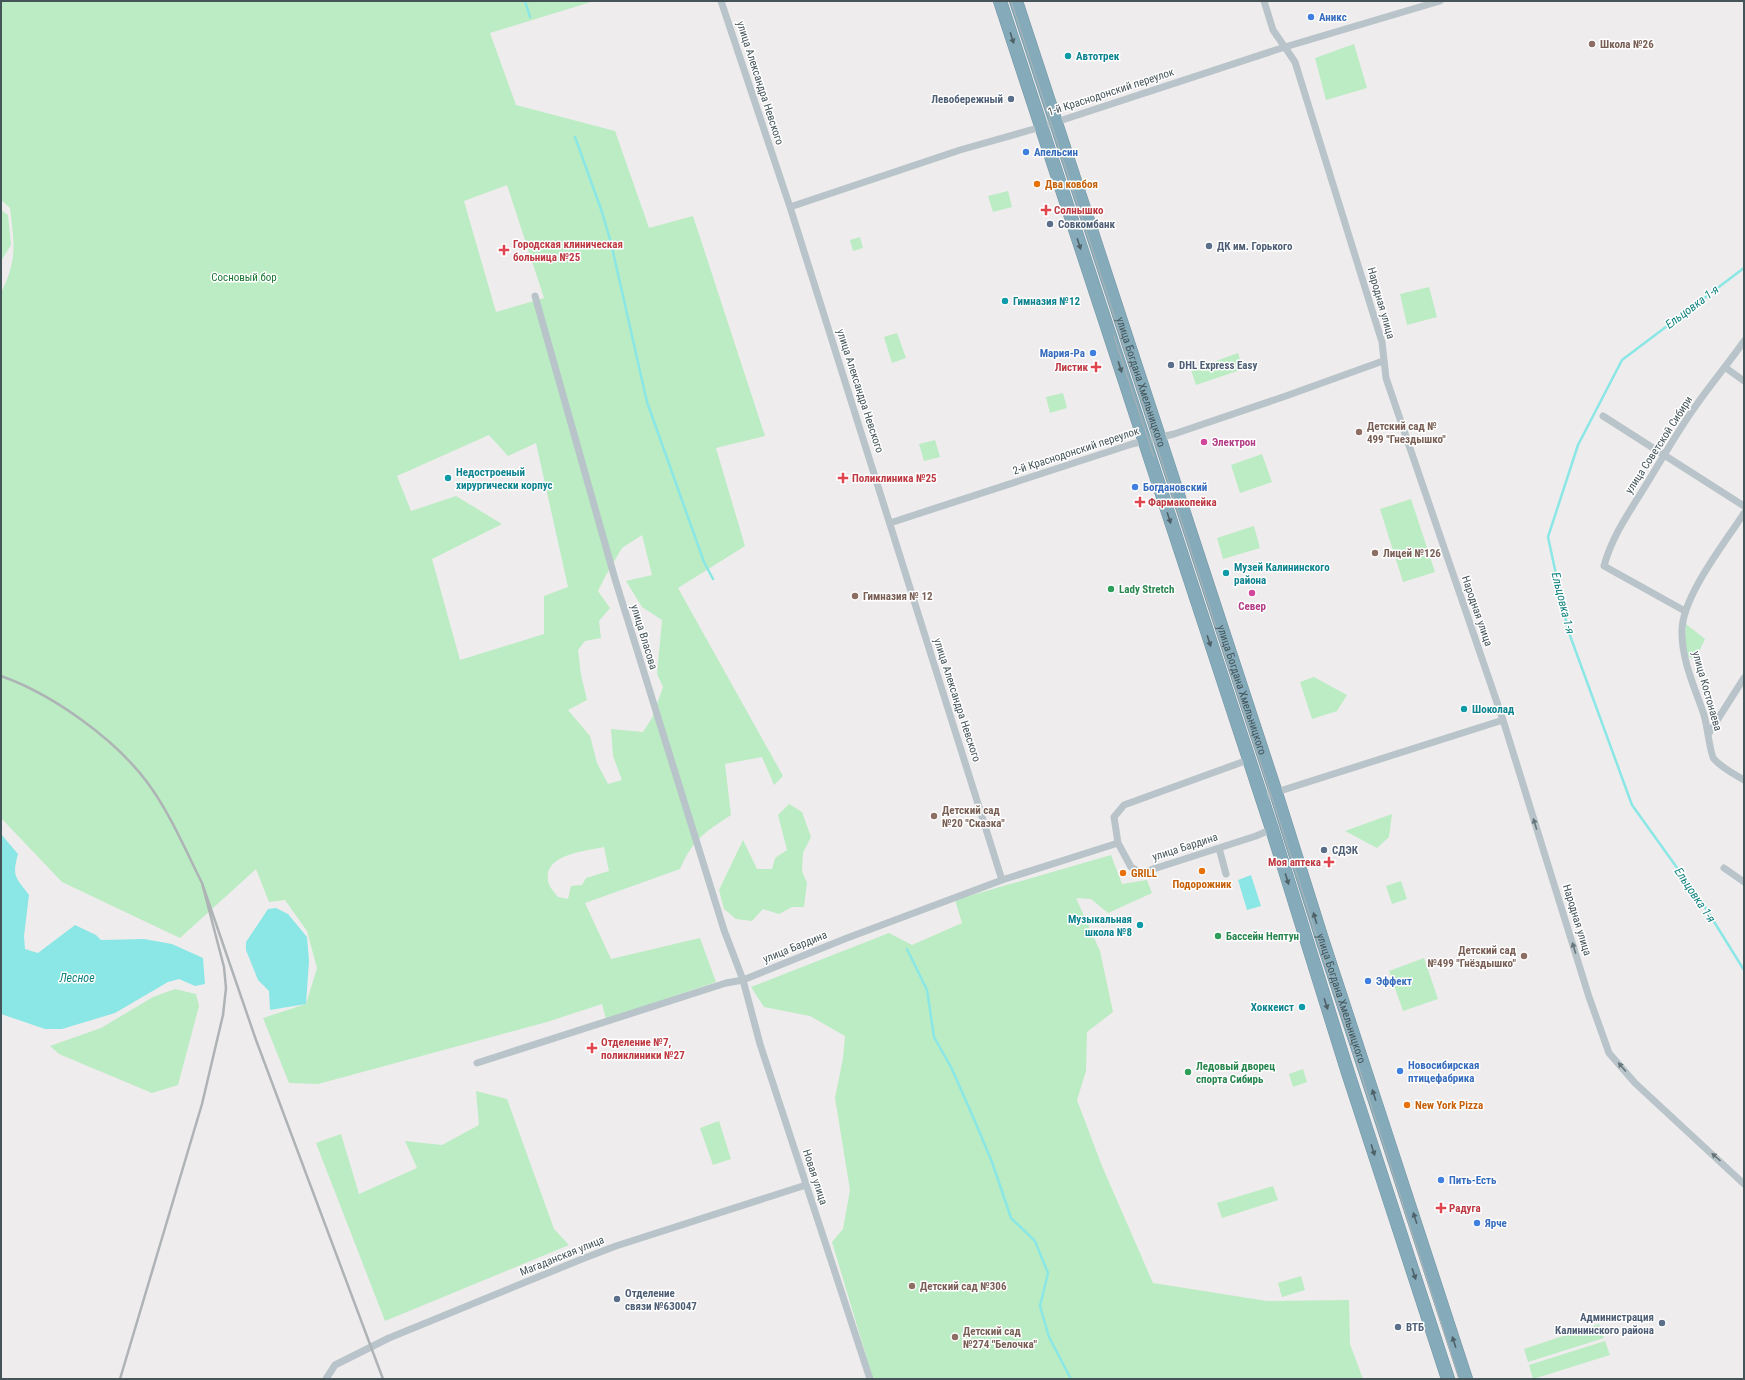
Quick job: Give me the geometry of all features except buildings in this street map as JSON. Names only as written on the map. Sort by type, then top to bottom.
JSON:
[{"type":"highway","name":"улица Богдана Хмельницкого","points":[[1000,1],[1248,760],[1272,829],[1346,1066],[1448,1379]]},
{"type":"highway","name":"улица Богдана Хмельницкого","points":[[1016,1],[1160,437],[1466,1379]]},
{"type":"street","name":"улица Александра Невского","points":[[721,1],[790,207],[1002,880]]},
{"type":"street","name":"Народная улица","points":[[1264,1],[1273,30],[1295,62],[1380,335],[1386,378],[1503,720],[1589,997],[1609,1053],[1635,1083],[1744,1184]]},
{"type":"street","name":"1-й Краснодонский переулок","points":[[790,207],[960,150],[1041,127],[1285,47],[1440,1]]},
{"type":"street","name":"улица Власова","points":[[535,296],[615,579],[724,930],[743,980]]},
{"type":"street","name":"улица Советской Сибири","points":[[1685,611],[1604,566],[1609,548],[1620,527],[1695,407],[1726,368],[1744,341]]},
{"type":"street","name":"2-й Краснодонский переулок","points":[[890,522],[1144,441],[1174,434],[1383,361]]},
{"type":"street","points":[[1726,368],[1744,381]]},
{"type":"street","points":[[1603,416],[1744,506]]},
{"type":"street","name":"улица Костонаева","points":[[1744,513],[1700,580],[1685,611],[1682,630],[1685,655],[1709,734],[1714,758],[1726,770],[1744,780]]},
{"type":"street","points":[[1709,734],[1744,678]]},
{"type":"street","points":[[1261,798],[1503,720]]},
{"type":"street","name":"улица Бардина","points":[[1248,760],[1124,805],[1114,817],[1118,844],[1131,868],[1142,873],[1256,836],[1272,829]]},
{"type":"street","name":"улица Бардина","points":[[477,1063],[726,983],[743,980],[847,938],[1002,880],[1118,844]]},
{"type":"street","points":[[1218,848],[1226,874]]},
{"type":"street","points":[[1724,868],[1744,882]]},
{"type":"street","name":"Новая улица","points":[[743,980],[760,1044],[870,1379]]},
{"type":"street","name":"Магаданская улица","points":[[326,1379],[335,1365],[388,1338],[616,1246],[806,1185]]},
{"type":"green space","name":"Сосновый бор","points":[[1,1],[594,1],[490,33],[516,105],[615,131],[649,228],[693,216],[765,436],[716,448],[745,546],[678,588],[783,776],[774,785],[762,757],[725,764],[731,815],[707,832],[695,843],[680,869],[585,903],[611,959],[700,938],[716,982],[606,1019],[602,1004],[547,1022],[318,1084],[289,1083],[263,1018],[306,1004],[317,968],[307,931],[285,900],[269,902],[256,869],[180,938],[62,882],[1,818],[1,293],[10,270],[12,260],[13,231],[10,208],[1,200]],"holes":[[[507,185],[544,298],[496,312],[464,201]],[[489,435],[508,456],[536,443],[568,587],[544,596],[544,634],[460,660],[432,559],[502,524],[456,496],[411,511],[397,476]],[[642,535],[652,575],[626,581],[642,607],[662,620],[657,674],[663,687],[652,718],[643,732],[611,729],[613,756],[622,780],[608,784],[597,763],[590,736],[568,710],[587,700],[581,675],[578,650],[585,641],[601,638],[599,621],[610,608],[598,591],[622,548]],[[604,847],[609,871],[586,878],[582,885],[571,886],[568,899],[558,897],[548,881],[548,872],[552,865],[559,859],[577,852]]]},
{"type":"green space","points":[[1354,44],[1367,88],[1326,100],[1315,58]]},
{"type":"green space","points":[[1008,191],[1012,207],[993,212],[988,196]]},
{"type":"green space","points":[[1,210],[8,215],[11,245],[1,261]]},
{"type":"green space","points":[[860,237],[863,248],[853,251],[850,240]]},
{"type":"green space","points":[[1429,287],[1437,317],[1407,325],[1400,294]]},
{"type":"green space","points":[[897,333],[906,358],[892,363],[884,337]]},
{"type":"green space","points":[[1238,353],[1243,369],[1196,385],[1191,370]]},
{"type":"green space","points":[[1063,393],[1067,408],[1050,413],[1046,397]]},
{"type":"green space","points":[[935,440],[940,457],[924,461],[919,444]]},
{"type":"green space","points":[[1262,454],[1272,482],[1240,493],[1231,465]]},
{"type":"green space","points":[[1411,499],[1435,572],[1403,582],[1380,509]]},
{"type":"green space","points":[[1254,526],[1260,548],[1223,559],[1217,538]]},
{"type":"green space","points":[[1686,624],[1705,639],[1695,660],[1688,656],[1685,641]]},
{"type":"green space","points":[[1314,677],[1347,695],[1337,711],[1312,719],[1300,682]]},
{"type":"green space","points":[[789,804],[802,812],[811,837],[803,853],[802,871],[807,883],[804,907],[792,907],[779,914],[763,909],[752,921],[736,919],[724,909],[719,890],[743,840],[757,869],[772,869],[775,858],[787,850],[778,815]]},
{"type":"green space","points":[[1392,814],[1389,837],[1377,848],[1345,831]]},
{"type":"green space","points":[[1111,855],[1122,884],[1147,880],[1152,893],[1108,913],[1091,899],[1076,898],[1100,951],[1113,1012],[1087,1032],[1086,1071],[1077,1100],[1102,1166],[1153,1283],[1267,1301],[1349,1300],[1350,1344],[1363,1379],[873,1379],[832,1242],[843,1229],[850,1190],[835,1098],[843,1058],[845,1036],[810,1016],[764,1007],[751,987],[889,933],[912,945],[962,923],[955,900]]},
{"type":"green space","points":[[1401,881],[1407,899],[1392,904],[1386,886]]},
{"type":"green space","points":[[1424,958],[1438,999],[1403,1011],[1389,971]]},
{"type":"green space","points":[[175,989],[196,994],[199,1006],[178,1085],[152,1093],[59,1054],[50,1046],[101,1028],[153,997]]},
{"type":"green space","points":[[1303,1069],[1307,1082],[1293,1087],[1289,1074]]},
{"type":"green space","points":[[476,1091],[507,1099],[554,1229],[569,1245],[385,1321],[316,1143],[341,1134],[359,1194],[417,1168],[405,1141],[442,1145],[479,1125]]},
{"type":"green space","points":[[719,1121],[731,1159],[713,1165],[700,1128]]},
{"type":"green space","points":[[1273,1186],[1278,1200],[1222,1218],[1217,1203]]},
{"type":"green space","points":[[1301,1276],[1305,1290],[1282,1297],[1278,1283]]},
{"type":"green space","points":[[1599,1324],[1604,1338],[1528,1362],[1524,1349]]},
{"type":"green space","points":[[1605,1341],[1610,1355],[1533,1379],[1529,1365]]},
{"type":"water","name":"Лесное","points":[[1,834],[18,854],[15,867],[16,876],[29,895],[24,936],[25,949],[38,953],[75,925],[96,935],[101,940],[144,939],[172,944],[203,958],[205,984],[195,986],[179,979],[168,982],[115,1013],[62,1029],[45,1029],[1,1014]]},
{"type":"water","points":[[1251,875],[1261,906],[1247,910],[1238,880]]},
{"type":"water","points":[[276,908],[288,914],[307,937],[309,961],[306,1004],[270,1010],[269,991],[258,980],[246,950],[246,942],[268,909]]},
{"type":"waterway","points":[[525,1],[530,17]]},
{"type":"waterway","points":[[575,137],[602,212],[611,243],[647,402],[704,562],[713,579]]},
{"type":"waterway","name":"Ельцовка 1-я","points":[[1744,268],[1622,360],[1578,445],[1548,537],[1568,630],[1632,805],[1703,904],[1744,970]]},
{"type":"waterway","points":[[907,949],[927,990],[934,1037],[951,1067],[974,1119],[992,1162],[1011,1218],[1035,1241],[1048,1273],[1040,1306],[1049,1337],[1071,1379]]},
{"type":"tram line","points":[[1011,1],[1285,838],[1459,1379]]},
{"type":"tram line","points":[[1114,336],[1154,457]]},
{"type":"railway","points":[[1,676],[21,684],[61,706],[81,719],[117,749],[147,782],[163,806],[202,883]]},
{"type":"railway","points":[[120,1379],[202,1104],[223,1015],[226,988],[224,967],[202,883],[256,1040],[383,1379]]},
{"type":"place","name":"Аникс","points":[[1311,17]]},
{"type":"place","name":"Школа №26","points":[[1592,44]]},
{"type":"place","name":"Автотрек","points":[[1068,56]]},
{"type":"place","name":"Левобережный","points":[[1011,99]]},
{"type":"place","name":"Апельсин","points":[[1026,152]]},
{"type":"place","name":"Два ковбоя","points":[[1037,184]]},
{"type":"place","name":"Солнышко","points":[[1046,210]]},
{"type":"place","name":"Совкомбанк","points":[[1050,224]]},
{"type":"place","name":"ДК им. Горького","points":[[1209,246]]},
{"type":"place","name":"Городская клиническая больница №25","points":[[504,250]]},
{"type":"place","name":"Гимназия №12","points":[[1005,301]]},
{"type":"place","name":"Мария-Ра","points":[[1093,353]]},
{"type":"place","name":"DHL Express Easy","points":[[1171,365]]},
{"type":"place","name":"Листик","points":[[1096,367]]},
{"type":"place","name":"Детский сад № 499 \"Гнездышко\"","points":[[1359,432]]},
{"type":"place","name":"Электрон","points":[[1204,442]]},
{"type":"place","name":"Недостроеный хирургически корпус","points":[[448,478]]},
{"type":"place","name":"Поликлиника №25","points":[[843,478]]},
{"type":"place","name":"Богдановский","points":[[1135,487]]},
{"type":"place","name":"Фармакопейка","points":[[1140,502]]},
{"type":"place","name":"Лицей №126","points":[[1375,553]]},
{"type":"place","name":"Музей Калининского района","points":[[1226,573]]},
{"type":"place","name":"Lady Stretch","points":[[1111,589]]},
{"type":"place","name":"Север","points":[[1252,593]]},
{"type":"place","name":"Гимназия № 12","points":[[855,596]]},
{"type":"place","name":"Шоколад","points":[[1464,709]]},
{"type":"place","name":"Детский сад №20 \"Сказка\"","points":[[934,816]]},
{"type":"place","name":"СДЭК","points":[[1324,850]]},
{"type":"place","name":"Моя аптека","points":[[1329,862]]},
{"type":"place","name":"Подорожник","points":[[1202,871]]},
{"type":"place","name":"GRILL","points":[[1123,873]]},
{"type":"place","name":"Музыкальная школа №8","points":[[1140,925]]},
{"type":"place","name":"Бассейн Нептун","points":[[1218,936]]},
{"type":"place","name":"Детский сад №499 \"Гнёздышко\"","points":[[1524,956]]},
{"type":"place","name":"Эффект","points":[[1368,981]]},
{"type":"place","name":"Хоккеист","points":[[1302,1007]]},
{"type":"place","name":"Отделение №7, поликлиники №27","points":[[592,1048]]},
{"type":"place","name":"Новосибирская птицефабрика","points":[[1400,1071]]},
{"type":"place","name":"Ледовый дворец спорта Сибирь","points":[[1188,1072]]},
{"type":"place","name":"New York Pizza","points":[[1407,1105]]},
{"type":"place","name":"Пить-Есть","points":[[1441,1180]]},
{"type":"place","name":"Радуга","points":[[1441,1208]]},
{"type":"place","name":"Ярче","points":[[1477,1223]]},
{"type":"place","name":"Детский сад №306","points":[[912,1286]]},
{"type":"place","name":"Отделение связи №630047","points":[[617,1299]]},
{"type":"place","name":"Администрация Калининского района","points":[[1662,1323]]},
{"type":"place","name":"ВТБ","points":[[1398,1327]]},
{"type":"place","name":"Детский сад №274 \"Белочка\"","points":[[955,1337]]}]
